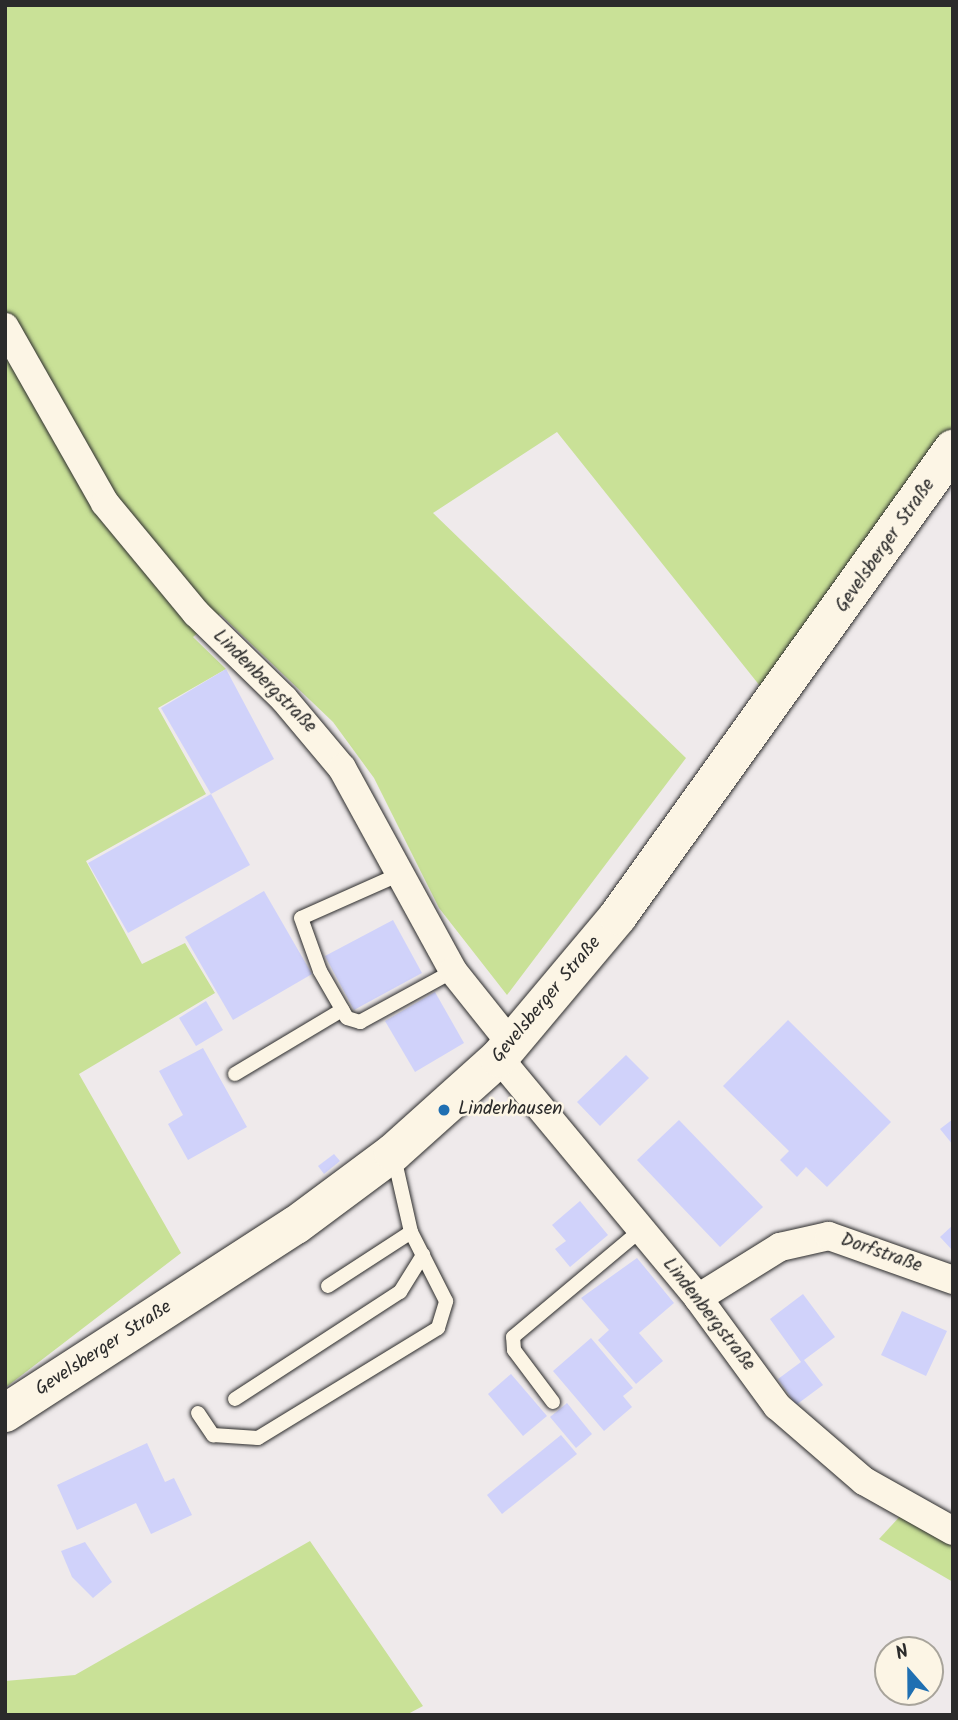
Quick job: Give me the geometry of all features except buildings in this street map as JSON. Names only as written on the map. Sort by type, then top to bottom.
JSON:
[{"type":"main road","name":"Gevelsberger Straße","points":[[5,1413],[296,1225],[393,1153],[506,1051],[618,916],[953,449]]},
{"type":"street","name":"Lindenbergstraße","points":[[5,327],[105,503],[196,613],[317,735],[365,801],[400,874],[453,971],[506,1051],[642,1230],[796,1423],[864,1481],[953,1531]]},
{"type":"street","name":"Dorfstraße","points":[[698,1298],[780,1247],[829,1236],[953,1280]]},
{"type":"lane","points":[[400,874],[301,918],[342,1010],[360,1022],[453,971]]},
{"type":"lane","points":[[235,1074],[342,1010]]},
{"type":"lane","points":[[198,1413],[213,1434],[227,1440],[258,1438],[438,1328],[446,1301],[411,1232],[393,1153]]},
{"type":"lane","points":[[553,1402],[514,1350],[513,1337],[642,1230]]},
{"type":"lane","points":[[328,1286],[411,1232]]},
{"type":"lane","points":[[235,1399],[400,1292],[423,1255]]},
{"type":"green space","points":[[5,5],[953,5],[953,462],[768,696],[557,432],[433,513],[686,758],[507,995],[439,908],[374,778],[333,722],[220,614],[193,637],[226,669],[158,708],[206,794],[86,861],[142,964],[185,943],[215,993],[79,1074],[181,1253],[5,1388]]},
{"type":"green space","points":[[903,1513],[953,1541],[953,1582],[879,1539]]},
{"type":"green space","points":[[310,1541],[423,1706],[406,1715],[5,1715],[5,1681],[75,1675]]},
{"type":"place","name":"Linderhausen","points":[[444,1110]]}]
